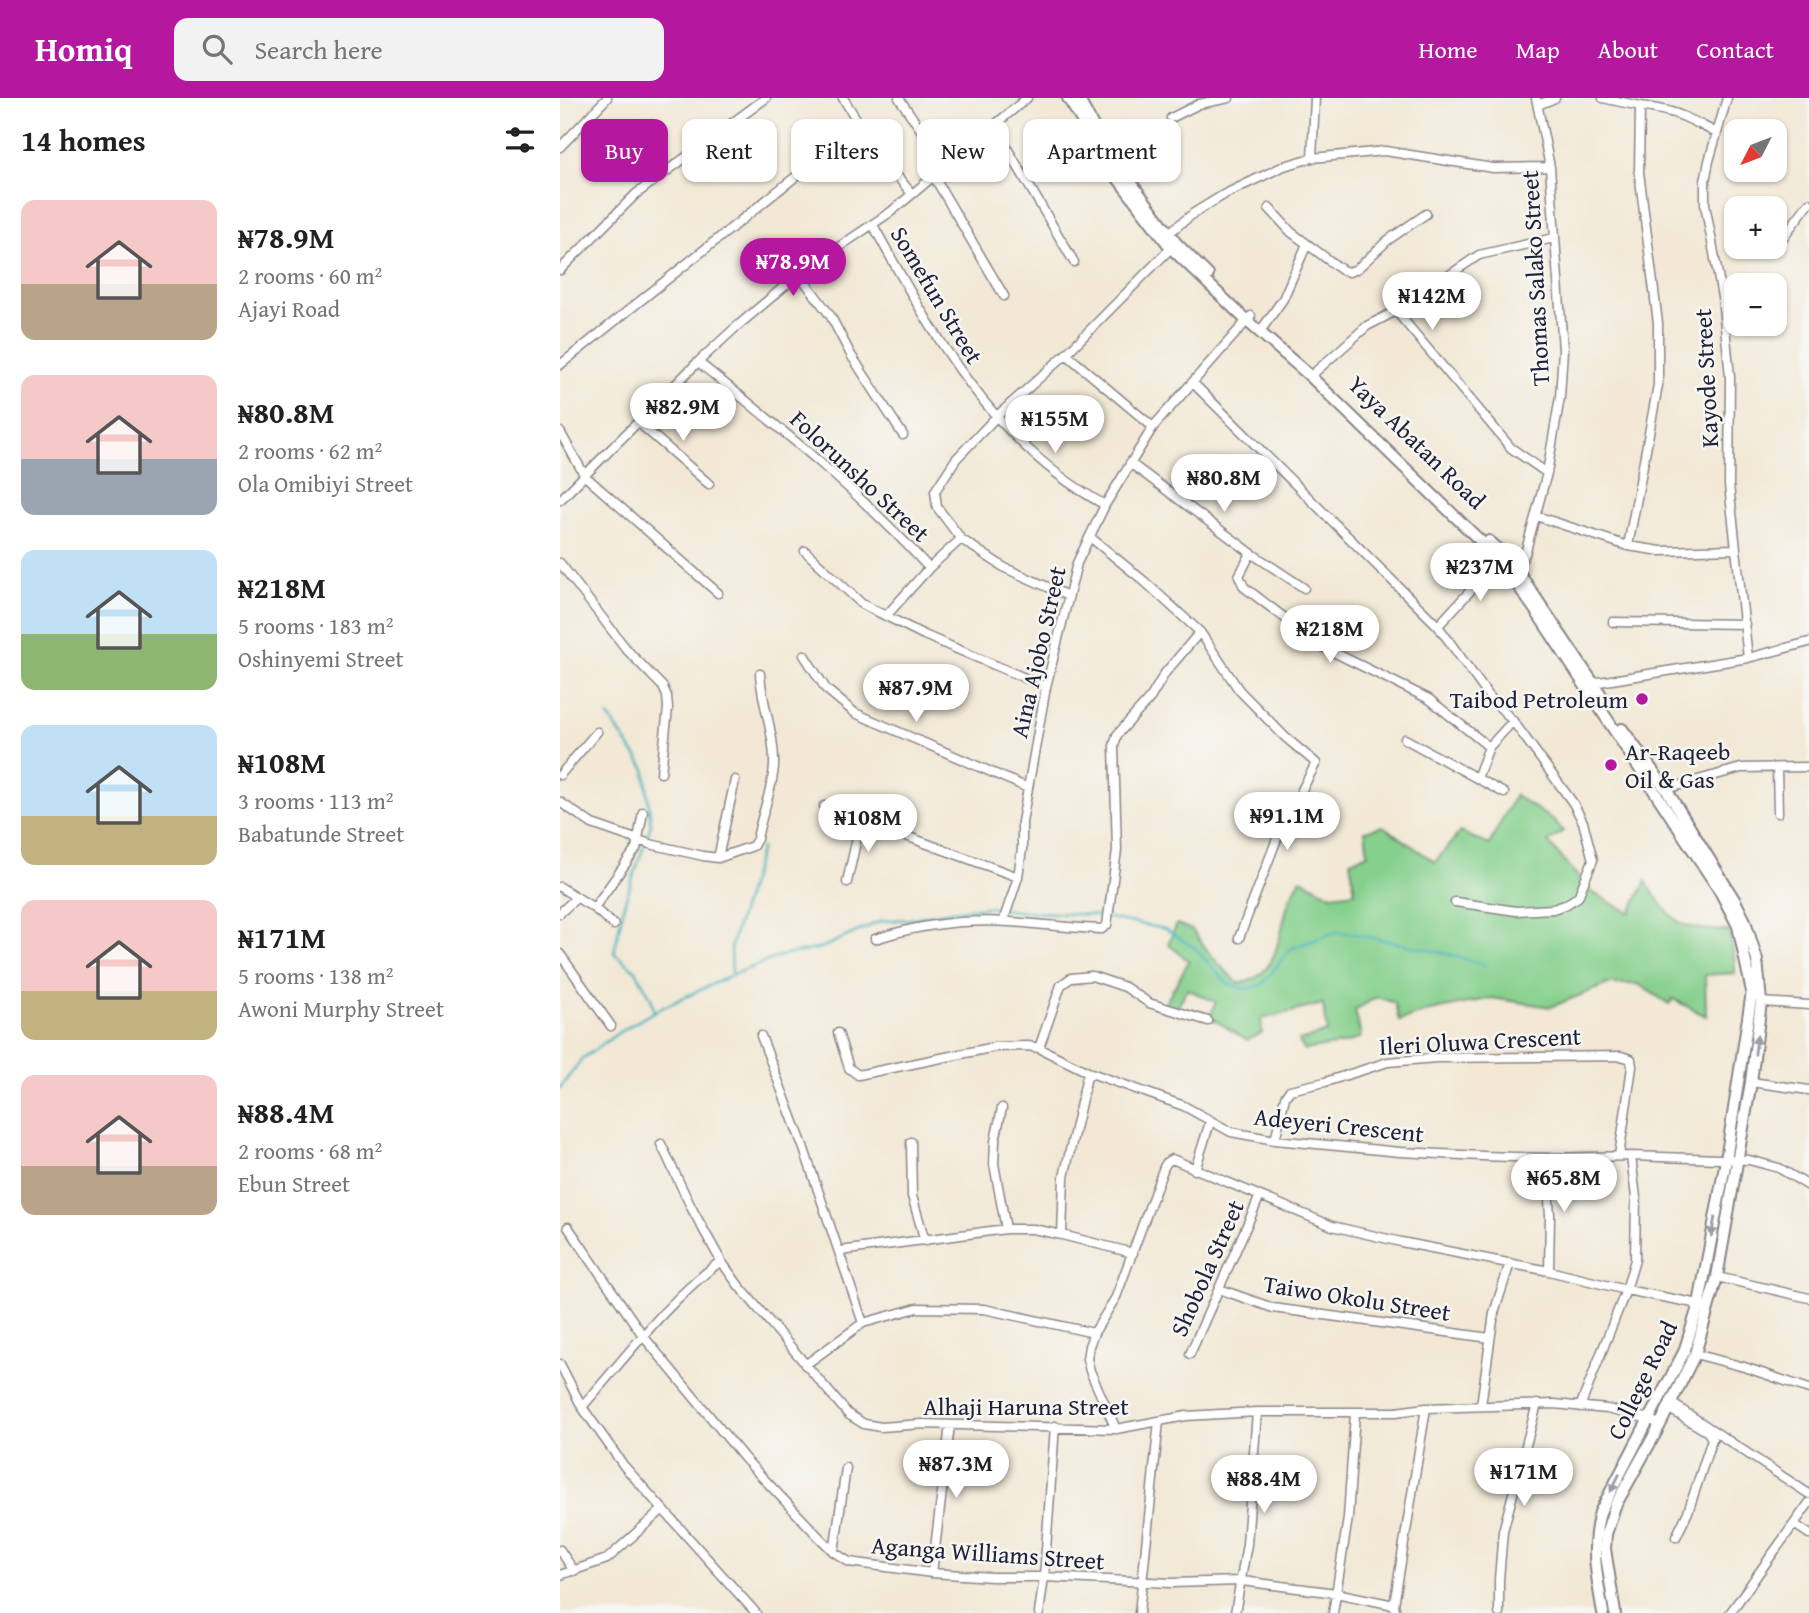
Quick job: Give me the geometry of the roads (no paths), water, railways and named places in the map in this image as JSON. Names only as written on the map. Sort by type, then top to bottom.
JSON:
[{"type":"main road","name":"Yaya Abatan Road","points":[[1068,98],[1117,177],[1174,246],[1502,557]]},
{"type":"main road","name":"Yaya Abatan Road","points":[[1078,98],[1165,236]]},
{"type":"main road","name":"Yaya Abatan Road","points":[[1249,318],[1264,326],[1314,373],[1502,557],[1666,789],[1719,873],[1745,922],[1757,960],[1761,1002],[1751,1082],[1732,1160]]},
{"type":"main road","name":"Yaya Abatan Road","points":[[1515,573],[1720,891],[1738,926],[1752,992],[1732,1160]]},
{"type":"main road","name":"College Road","points":[[1615,1613],[1605,1549],[1606,1534],[1615,1506],[1695,1354],[1717,1277],[1732,1160]]},
{"type":"main road","name":"College Road","points":[[1603,1613],[1594,1554],[1594,1534],[1600,1512],[1684,1352],[1699,1304],[1732,1160]]},
{"type":"street","points":[[560,147],[607,98]]},
{"type":"street","points":[[560,270],[636,194],[766,98]]},
{"type":"street","points":[[843,98],[855,119]]},
{"type":"street","points":[[899,98],[917,124]]},
{"type":"street","points":[[1002,119],[1027,98]]},
{"type":"street","points":[[1171,118],[1199,104],[1229,98]]},
{"type":"street","points":[[1312,158],[1315,98]]},
{"type":"street","points":[[1537,101],[1555,98]]},
{"type":"street","points":[[1603,98],[1679,115],[1717,134]]},
{"type":"street","name":"Kayode Street","points":[[1727,98],[1705,181],[1705,204],[1722,297],[1730,377],[1729,485],[1748,659]]},
{"type":"street","name":"Thomas Salako Street","points":[[1515,573],[1525,554],[1547,473],[1560,397],[1563,350],[1549,167],[1537,101]]},
{"type":"street","points":[[1628,546],[1658,385],[1658,323],[1639,172],[1640,107]]},
{"type":"street","points":[[1165,236],[1194,213],[1226,194],[1284,166],[1312,158],[1385,150],[1493,168],[1549,167]]},
{"type":"street","points":[[1009,152],[1074,262]]},
{"type":"street","points":[[560,365],[791,180]]},
{"type":"street","points":[[902,182],[912,194]]},
{"type":"street","points":[[560,500],[698,362],[799,274],[873,225],[925,182]]},
{"type":"street","points":[[937,182],[1004,296]]},
{"type":"street","points":[[1787,232],[1809,203]]},
{"type":"street","points":[[1269,208],[1290,232],[1342,270],[1349,272],[1357,269],[1388,240],[1426,214]]},
{"type":"street","name":"Somefun Street","points":[[873,225],[923,316],[973,390],[1022,444],[1050,470],[1105,505]]},
{"type":"street","points":[[1314,373],[1367,326],[1396,312],[1479,255],[1554,238]]},
{"type":"street","points":[[1264,326],[1283,299],[1307,244]]},
{"type":"street","points":[[1068,596],[1005,568],[961,539],[937,507],[935,491],[956,459],[997,416],[1066,354],[1174,246]]},
{"type":"street","points":[[799,274],[830,315],[851,355],[903,435]]},
{"type":"street","points":[[1396,312],[1511,448],[1547,473]]},
{"type":"street","name":"Aina Ajobo Street","points":[[1005,919],[1018,877],[1022,822],[1046,687],[1076,564],[1105,505],[1153,427],[1249,318]]},
{"type":"street","points":[[1066,354],[1153,427]]},
{"type":"street","name":"Folorunsho Street","points":[[698,362],[791,436],[847,485],[929,568]]},
{"type":"street","points":[[1193,383],[1438,626],[1488,695],[1513,721],[1573,803],[1583,822],[1593,860],[1578,897],[1553,909],[1516,911],[1455,902]]},
{"type":"street","points":[[639,423],[709,484]]},
{"type":"street","points":[[560,432],[585,476],[718,593]]},
{"type":"street","points":[[1130,463],[1304,588]]},
{"type":"street","points":[[1536,516],[1628,546],[1661,551],[1735,548]]},
{"type":"street","points":[[1090,537],[1200,632],[1239,690],[1285,737],[1316,763],[1278,836],[1239,938]]},
{"type":"street","points":[[886,616],[929,568],[961,539]]},
{"type":"street","points":[[805,551],[862,604],[924,635],[1046,687]]},
{"type":"street","points":[[1251,552],[1238,576],[1244,587],[1323,647],[1429,699],[1489,747]]},
{"type":"street","points":[[1438,626],[1502,557]]},
{"type":"street","points":[[560,563],[627,650],[663,687],[668,708],[661,773]]},
{"type":"street","points":[[1613,622],[1745,624]]},
{"type":"street","points":[[875,939],[906,929],[1005,919],[1102,929],[1107,920],[1116,850],[1114,746],[1117,736],[1151,697],[1165,673],[1200,632]]},
{"type":"street","points":[[1593,684],[1748,659],[1809,642]]},
{"type":"street","points":[[804,655],[826,689],[855,713],[1028,788]]},
{"type":"street","points":[[560,802],[592,824],[644,841],[718,858],[752,846],[757,839],[774,767],[774,748],[763,706],[760,674]]},
{"type":"street","points":[[1476,778],[1489,747],[1513,721]]},
{"type":"street","points":[[560,775],[597,732]]},
{"type":"street","points":[[1405,739],[1504,793]]},
{"type":"street","points":[[1666,789],[1741,768],[1809,767]]},
{"type":"street","points":[[1777,768],[1778,813]]},
{"type":"street","points":[[718,858],[735,780]]},
{"type":"street","points":[[824,806],[1018,877]]},
{"type":"street","points":[[594,908],[644,841],[643,812]]},
{"type":"street","points":[[847,882],[861,820]]},
{"type":"street","points":[[560,887],[594,908],[614,925]]},
{"type":"street","points":[[560,912],[577,897]]},
{"type":"street","points":[[560,954],[611,1027]]},
{"type":"street","points":[[1039,1048],[1061,985],[1071,978],[1093,976],[1125,988],[1149,1003],[1208,1021]]},
{"type":"street","points":[[1761,1002],[1809,1005]]},
{"type":"street","name":"Adeyeri Crescent","points":[[838,1033],[853,1073],[858,1075],[995,1047],[1039,1048],[1088,1072],[1175,1102],[1231,1132],[1275,1140],[1400,1152],[1546,1158],[1631,1156],[1767,1163],[1809,1186]]},
{"type":"street","points":[[761,1035],[840,1251],[863,1323]]},
{"type":"street","name":"Ileri Oluwa Crescent","points":[[1275,1140],[1285,1097],[1290,1090],[1325,1082],[1381,1063],[1436,1058],[1621,1056],[1631,1059],[1632,1067],[1619,1156]]},
{"type":"street","points":[[1062,1235],[1064,1177],[1088,1072]]},
{"type":"street","points":[[1751,1082],[1809,1090]]},
{"type":"street","points":[[1002,1108],[995,1141],[994,1164],[1006,1228]]},
{"type":"street","points":[[1195,1170],[1210,1122]]},
{"type":"street","points":[[911,1142],[912,1196],[925,1241]]},
{"type":"street","name":"Alhaji Haruna Street","points":[[661,1144],[692,1209],[721,1261],[739,1286],[848,1414],[864,1424],[881,1427],[950,1425],[1116,1429],[1186,1416],[1257,1412],[1355,1413],[1537,1404],[1607,1409],[1649,1419],[1660,1425]]},
{"type":"street","points":[[1580,1407],[1635,1260],[1636,1188],[1631,1156]]},
{"type":"street","points":[[1546,1158],[1550,1214],[1549,1271]]},
{"type":"street","points":[[1116,1429],[1087,1359],[1094,1333],[1116,1297],[1167,1162],[1172,1159],[1259,1198],[1332,1226],[1699,1304]]},
{"type":"street","name":"Shobola Street","points":[[1190,1354],[1259,1198]]},
{"type":"street","name":"Aganga Williams Street","points":[[568,1227],[644,1337],[745,1460],[834,1552],[849,1562],[932,1573],[992,1577],[1195,1583],[1242,1581],[1336,1593],[1395,1609]]},
{"type":"street","points":[[840,1251],[1006,1228],[1033,1229],[1133,1253]]},
{"type":"street","points":[[582,1407],[659,1317],[721,1261]]},
{"type":"street","points":[[1481,1405],[1498,1296],[1510,1263]]},
{"type":"street","points":[[1717,1277],[1809,1298]]},
{"type":"street","name":"Taiwo Okolu Street","points":[[1219,1289],[1273,1308],[1490,1339]]},
{"type":"street","points":[[805,1365],[863,1323],[917,1308],[984,1309],[1094,1333]]},
{"type":"street","points":[[1695,1354],[1809,1388]]},
{"type":"street","points":[[560,1364],[582,1407],[624,1466],[756,1613]]},
{"type":"street","points":[[1499,1613],[1503,1531],[1537,1404]]},
{"type":"street","points":[[1669,1405],[1809,1494]]},
{"type":"street","points":[[1669,1405],[1708,1433],[1712,1441],[1688,1512],[1676,1537]]},
{"type":"street","points":[[1395,1609],[1426,1408]]},
{"type":"street","points":[[1235,1613],[1247,1544],[1257,1412]]},
{"type":"street","points":[[1333,1613],[1348,1518],[1355,1413]]},
{"type":"street","points":[[1139,1613],[1159,1421]]},
{"type":"street","points":[[932,1573],[950,1425]]},
{"type":"street","points":[[1039,1613],[1055,1426]]},
{"type":"street","points":[[834,1552],[846,1468]]},
{"type":"street","points":[[1730,1613],[1809,1503]]},
{"type":"street","points":[[560,1575],[607,1559],[662,1510]]},
{"type":"street","points":[[1794,1524],[1809,1534]]},
{"type":"street","points":[[560,1550],[574,1571]]},
{"type":"waterway","points":[[608,716],[645,769],[651,825],[624,904],[614,953],[636,971],[651,998],[654,1011]]},
{"type":"waterway","points":[[732,973],[731,946],[761,848]]},
{"type":"waterway","points":[[560,1088],[582,1059],[618,1033],[653,1012],[732,975],[780,956],[821,948],[881,921],[952,911],[986,907],[1093,915],[1165,929],[1195,948],[1228,984],[1245,989],[1262,985],[1290,949],[1336,932],[1444,953],[1485,965]]},
{"type":"place","name":"Taibod Petroleum","points":[[1642,699]]},
{"type":"place","name":"Ar-Raqeeb Oil & Gas","points":[[1611,765]]}]
